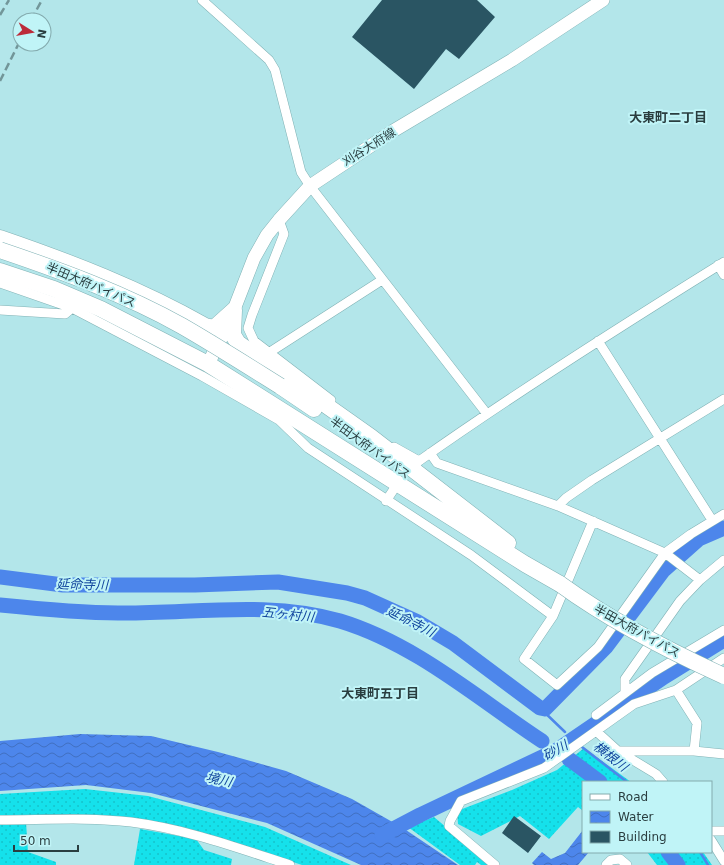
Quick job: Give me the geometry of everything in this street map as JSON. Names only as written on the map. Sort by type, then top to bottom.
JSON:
[{"type":"highway","points":[[0,238],[53,256],[128,287],[205,326],[214,328],[234,310]]},
{"type":"highway","name":"半田大府パイパス","points":[[0,250],[46,265],[118,295],[181,325],[280,386],[347,431],[586,602],[627,627],[689,660],[719,670]]},
{"type":"highway","points":[[0,272],[54,289],[95,306],[208,364],[318,435],[525,564],[560,584]]},
{"type":"highway","points":[[234,310],[233,335],[238,344],[371,437],[450,496],[560,584]]},
{"type":"main road","name":"刈谷大府線","points":[[208,364],[234,310],[254,258],[279,220],[310,186],[394,131],[512,60],[603,0]]},
{"type":"street","points":[[202,0],[261,52],[275,70],[301,172],[382,280],[487,414]]},
{"type":"street","points":[[279,220],[284,234],[248,328],[254,341],[383,440],[417,463],[487,414],[598,341],[721,264],[724,275]]},
{"type":"street","points":[[270,352],[382,280]]},
{"type":"street","points":[[0,283],[72,308],[202,376],[279,420],[308,448],[386,501],[471,555],[553,616]]},
{"type":"street","points":[[0,310],[64,314],[72,308]]},
{"type":"street","points":[[598,341],[712,520]]},
{"type":"street","points":[[558,506],[566,498],[592,480],[724,399]]},
{"type":"street","points":[[430,453],[437,463],[558,506],[665,553],[683,565],[700,580]]},
{"type":"street","points":[[386,501],[394,489]]},
{"type":"street","points":[[593,521],[553,616],[524,659],[557,685],[598,647],[665,553],[712,520],[724,514]]},
{"type":"street","points":[[634,704],[625,692],[625,679],[680,601],[700,580],[724,560]]},
{"type":"street","points":[[596,715],[652,673],[724,630]]},
{"type":"street","points":[[719,670],[724,658]]},
{"type":"street","points":[[495,865],[449,826],[450,821],[461,801],[544,768],[634,704],[676,690],[724,668]]},
{"type":"street","points":[[676,690],[697,723],[694,751]]},
{"type":"street","points":[[596,731],[618,751],[656,774],[663,781]]},
{"type":"street","points":[[618,751],[694,751],[724,754]]},
{"type":"street","points":[[0,820],[61,819],[131,822],[209,838],[290,865]]},
{"type":"street","points":[[712,831],[724,831]]},
{"type":"street","points":[[712,842],[724,861]]},
{"type":"street","points":[[606,865],[611,860],[620,859],[627,865]]},
{"type":"shaded area","points":[[584,748],[630,781],[582,781],[582,810],[578,807],[549,839],[520,816],[481,836],[458,824],[457,811],[512,790],[557,770]]},
{"type":"shaded area","points":[[85,789],[148,796],[265,827],[351,865],[302,865],[210,835],[131,818],[0,817],[0,794]]},
{"type":"shaded area","points":[[434,817],[491,865],[481,865],[477,862],[475,865],[460,865],[408,827]]},
{"type":"shaded area","points":[[26,822],[28,852],[56,862],[56,865],[0,865],[0,823]]},
{"type":"shaded area","points":[[140,829],[196,839],[204,850],[232,859],[231,865],[134,865]]},
{"type":"shaded area","points":[[648,853],[704,853],[712,865],[657,865]]},
{"type":"water","name":"境川","points":[[80,734],[151,736],[218,752],[286,771],[352,799],[403,828],[458,865],[361,865],[267,823],[151,793],[86,785],[0,791],[0,741]]},
{"type":"water","points":[[582,831],[582,853],[588,853],[578,865],[534,865],[532,863],[542,852],[551,859],[565,853]]},
{"type":"building","points":[[382,0],[477,0],[495,17],[459,59],[446,49],[414,89],[352,37]]},
{"type":"building","points":[[514,816],[541,836],[528,853],[502,833]]},
{"type":"waterway","name":"延命寺川","points":[[0,577],[63,585],[195,585],[278,582],[347,593],[365,598],[416,621],[453,643],[540,708],[545,709],[606,647],[663,571],[699,539],[724,528]]},
{"type":"waterway","name":"五ヶ村川","points":[[0,605],[103,613],[230,610],[286,611],[340,621],[368,631],[420,658],[446,674],[542,741]]},
{"type":"waterway","name":"砂川","points":[[382,835],[420,815],[557,750],[664,677],[724,640]]},
{"type":"waterway","name":"横根川","points":[[540,708],[565,732]]},
{"type":"waterway","name":"横根川","points":[[582,747],[626,781]]},
{"type":"waterway","name":"五ヶ村川","points":[[569,759],[599,781]]},
{"type":"waterway","name":"五ヶ村川","points":[[669,853],[678,865]]},
{"type":"waterway","name":"横根川","points":[[701,853],[708,865]]},
{"type":"railway","points":[[0,15],[9,0]]},
{"type":"railway","points":[[35,12],[42,0]]},
{"type":"railway","points":[[0,81],[14,52]]},
{"type":"district","name":"大東町二丁目","points":[[668,117]]},
{"type":"district","name":"大東町五丁目","points":[[380,693]]}]
